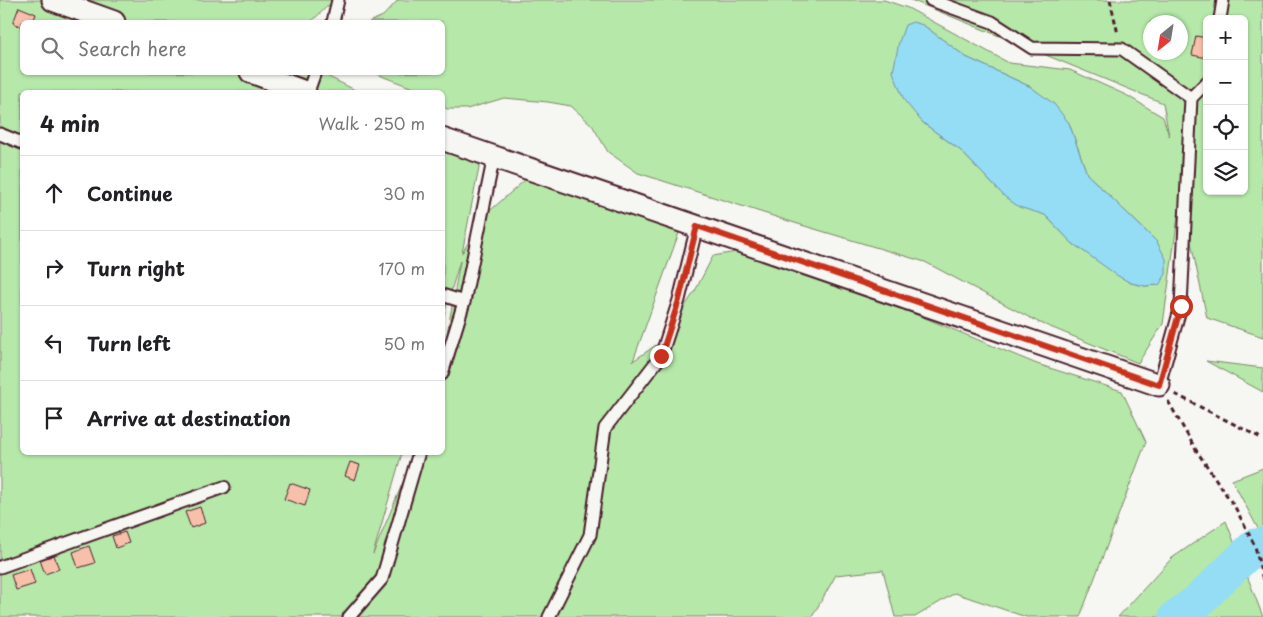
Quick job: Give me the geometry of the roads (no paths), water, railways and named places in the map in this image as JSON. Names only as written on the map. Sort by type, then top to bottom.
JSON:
[{"type":"street","points":[[53,0],[108,20]]},
{"type":"street","points":[[259,75],[300,90]]},
{"type":"street","points":[[445,140],[1159,385]]},
{"type":"lane","points":[[333,20],[338,0]]},
{"type":"lane","points":[[931,0],[992,22],[1032,48],[1122,49],[1191,98]]},
{"type":"lane","points":[[1221,15],[1223,0]]},
{"type":"lane","points":[[307,90],[314,75]]},
{"type":"lane","points":[[1159,385],[1181,306],[1191,98],[1203,86]]},
{"type":"lane","points":[[0,134],[20,141]]},
{"type":"lane","points":[[445,364],[464,302],[494,156]]},
{"type":"lane","points":[[549,617],[590,535],[605,428],[661,356],[679,300],[697,226]]},
{"type":"lane","points":[[445,296],[464,302]]},
{"type":"lane","points":[[349,617],[382,579],[419,455]]},
{"type":"lane","points":[[0,567],[224,487]]},
{"type":"water","points":[[913,22],[923,25],[966,57],[1031,87],[1054,104],[1069,123],[1087,174],[1157,242],[1166,259],[1166,274],[1159,285],[1145,286],[1131,283],[1118,276],[1072,243],[1045,215],[1019,207],[1005,197],[960,150],[922,122],[904,100],[893,72],[899,42],[905,25]]},
{"type":"waterway","points":[[1176,617],[1197,602],[1255,546],[1263,545]]}]
